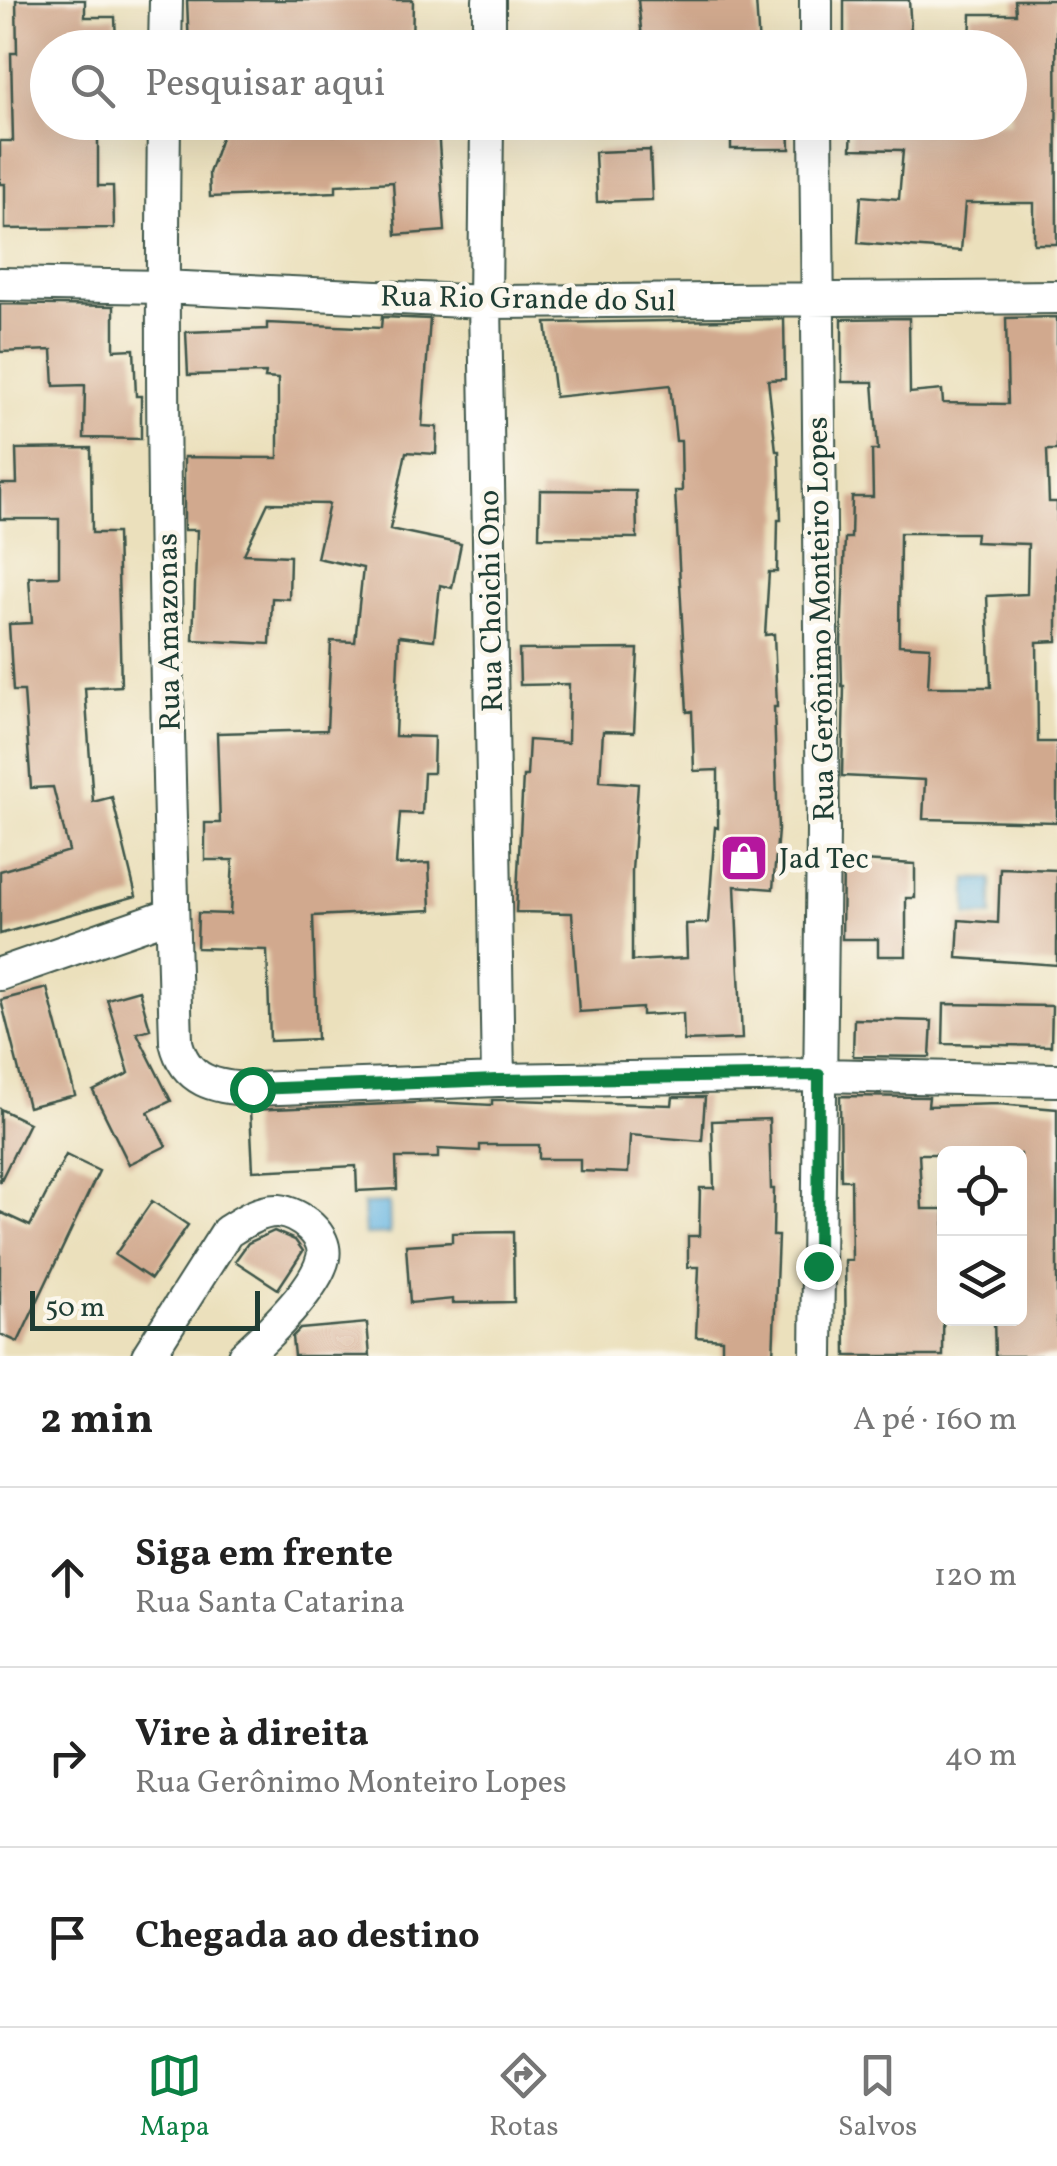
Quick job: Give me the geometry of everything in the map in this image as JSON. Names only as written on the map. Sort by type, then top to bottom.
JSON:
[{"type":"street","points":[[165,30],[166,0]]},
{"type":"street","points":[[488,30],[489,0]]},
{"type":"street","points":[[816,0],[816,30]]},
{"type":"street","name":"Rua Amazonas","points":[[164,140],[162,287],[172,914],[176,1042],[188,1071],[204,1080],[252,1089],[819,1075],[1057,1080]]},
{"type":"street","name":"Rua Choichi Ono","points":[[488,140],[485,302],[498,1080]]},
{"type":"street","name":"Rua Gerônimo Monteiro Lopes","points":[[816,140],[823,832],[817,1356]]},
{"type":"street","name":"Rua Rio Grande do Sul","points":[[0,284],[162,287],[485,302],[1057,296]]},
{"type":"street","points":[[0,974],[172,914]]},
{"type":"street","points":[[148,1356],[227,1232],[254,1217],[278,1212],[295,1217],[316,1234],[324,1250],[322,1263],[291,1310],[244,1356]]},
{"type":"water","points":[[967,879],[992,879],[992,916],[967,916]]},
{"type":"water","points":[[389,1203],[390,1234],[365,1235],[363,1204]]},
{"type":"building","points":[[16,0],[85,0],[85,17],[115,17],[116,30],[30,30],[30,140],[98,140],[98,186],[113,186],[114,228],[5,229],[0,141],[13,141],[11,53],[17,53]]},
{"type":"building","points":[[187,0],[413,0],[412,30],[188,30]]},
{"type":"building","points":[[638,0],[756,0],[758,30],[641,30]]},
{"type":"building","points":[[844,0],[909,0],[911,30],[844,30]]},
{"type":"building","points":[[1015,0],[1056,0],[1057,244],[1034,244],[1034,203],[965,203],[961,251],[858,243],[861,196],[899,199],[903,150],[851,149],[851,140],[1027,140],[1027,30],[971,30],[971,14],[1016,14]]},
{"type":"building","points":[[220,140],[439,140],[445,231],[396,235],[393,182],[336,185],[336,192],[210,197],[209,173]]},
{"type":"building","points":[[731,140],[790,140],[790,149],[731,149]]},
{"type":"building","points":[[650,150],[652,200],[597,202],[595,152]]},
{"type":"building","points":[[0,304],[114,306],[114,350],[134,349],[136,396],[141,396],[141,439],[84,438],[85,385],[54,386],[52,350],[0,352]]},
{"type":"building","points":[[382,317],[430,319],[422,426],[437,427],[436,454],[406,452],[390,529],[461,544],[452,588],[440,585],[434,640],[399,636],[395,736],[434,737],[433,773],[424,773],[422,814],[400,813],[396,865],[429,863],[431,910],[313,916],[317,1039],[270,1041],[267,950],[197,948],[198,913],[230,914],[233,860],[205,860],[205,823],[220,823],[217,733],[327,730],[331,641],[355,642],[363,568],[317,558],[329,504],[268,503],[244,554],[290,556],[289,599],[272,598],[270,644],[193,640],[197,530],[184,530],[184,457],[278,458],[278,379],[265,378],[266,373],[188,375],[186,332],[267,329],[267,323],[381,328]]},
{"type":"building","points":[[1057,317],[1057,450],[1047,450],[1049,502],[1057,502],[1057,641],[1037,642],[1038,742],[1057,742],[1057,822],[923,819],[925,780],[842,776],[845,538],[851,538],[852,497],[873,497],[872,450],[878,450],[873,382],[842,382],[842,319],[909,318],[910,393],[942,390],[943,403],[1008,404],[1006,318]],"holes":[[[900,533],[976,533],[975,542],[1028,544],[1027,594],[987,596],[991,687],[928,687],[930,647],[899,645]]]},
{"type":"building","points":[[784,319],[785,379],[768,380],[779,451],[781,520],[777,572],[769,572],[765,635],[774,634],[777,707],[778,830],[773,889],[735,886],[742,1039],[684,1041],[683,1013],[642,1015],[642,1008],[579,1012],[572,913],[516,912],[523,776],[527,776],[529,740],[568,743],[569,684],[520,685],[519,650],[638,649],[634,732],[603,731],[600,781],[638,784],[632,871],[632,961],[687,958],[686,924],[708,923],[715,827],[718,828],[718,770],[694,771],[692,711],[687,712],[675,491],[682,491],[681,441],[676,441],[670,385],[555,397],[546,323]]},
{"type":"building","points":[[91,448],[92,533],[117,533],[121,686],[85,688],[93,802],[112,797],[136,896],[0,934],[0,871],[69,851],[53,787],[31,788],[24,691],[13,691],[9,624],[32,623],[29,577],[59,576],[59,519],[0,519],[0,484],[17,484],[16,449]]},
{"type":"building","points":[[540,490],[636,491],[637,538],[539,537]]},
{"type":"building","points":[[843,860],[915,864],[915,898],[906,898],[906,956],[878,956],[878,939],[842,939]]},
{"type":"building","points":[[1000,868],[1057,870],[1057,965],[957,958],[959,920],[998,923]]},
{"type":"building","points":[[47,988],[75,1095],[28,1107],[1,1000]]},
{"type":"building","points":[[139,990],[150,1029],[137,1033],[171,1101],[148,1112],[166,1146],[129,1164],[93,1091],[129,1073],[107,999]]},
{"type":"building","points":[[944,1004],[1052,1006],[1051,1046],[943,1044]]},
{"type":"building","points":[[854,1019],[932,1021],[930,1057],[853,1056]]},
{"type":"building","points":[[840,1096],[929,1097],[928,1106],[998,1104],[1057,1109],[1057,1356],[995,1356],[994,1326],[1027,1326],[1027,1146],[937,1146],[937,1154],[919,1154],[922,1209],[937,1209],[937,1326],[943,1326],[943,1356],[846,1356],[845,1260],[852,1260],[851,1180],[841,1180]]},
{"type":"building","points":[[673,1097],[705,1097],[702,1141],[630,1135],[628,1173],[580,1171],[580,1159],[539,1159],[539,1145],[480,1145],[480,1151],[438,1149],[438,1158],[396,1158],[397,1189],[357,1191],[356,1166],[253,1171],[250,1110],[434,1102],[492,1105],[492,1100],[672,1105]]},
{"type":"building","points":[[0,1109],[29,1123],[0,1182]]},
{"type":"building","points":[[769,1119],[773,1236],[778,1236],[773,1356],[722,1356],[722,1339],[696,1337],[699,1267],[688,1267],[688,1236],[699,1236],[700,1188],[714,1188],[712,1121]]},
{"type":"building","points":[[66,1155],[99,1171],[18,1342],[0,1334],[0,1212],[30,1226]]},
{"type":"building","points":[[152,1201],[188,1225],[151,1279],[115,1255]]},
{"type":"building","points":[[274,1231],[295,1240],[303,1251],[278,1289],[235,1261],[248,1243]]},
{"type":"building","points":[[513,1232],[514,1302],[453,1303],[453,1299],[410,1303],[406,1245],[452,1242],[452,1233]]},
{"type":"building","points":[[367,1323],[370,1356],[294,1356],[292,1337],[300,1329]]},
{"type":"place","name":"Jad Tec","points":[[744,858]]},
{"type":"route","points":[[252,1089],[819,1075],[818,1266]]}]
